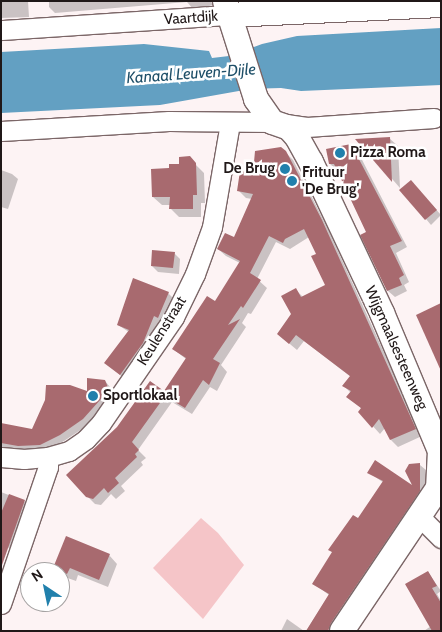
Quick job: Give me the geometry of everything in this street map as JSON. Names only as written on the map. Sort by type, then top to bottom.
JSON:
[{"type":"street","name":"Vaartdijk","points":[[1,30],[227,8],[441,5]]},
{"type":"street","name":"Wijgmaalsesteenweg","points":[[227,8],[256,98],[272,122],[289,128],[297,137],[311,162],[438,437],[440,451],[438,488],[342,631]]},
{"type":"street","points":[[1,131],[169,121],[272,122],[307,126],[434,118]]},
{"type":"street","name":"Keulenstraat","points":[[1,456],[24,459],[48,457],[69,450],[86,439],[101,423],[174,316],[195,274],[212,228],[230,123]]},
{"type":"street","points":[[1,604],[48,467],[48,457]]},
{"type":"street","points":[[420,517],[441,538]]},
{"type":"shaded area","points":[[201,518],[218,533],[244,565],[203,619],[153,568]]},
{"type":"water","name":"Kanaal Leuven-Dijle","points":[[441,28],[441,85],[301,91],[281,88],[250,89],[160,105],[1,113],[1,52],[144,44],[209,51],[212,58],[229,56],[262,44],[297,36]]},
{"type":"building","points":[[390,137],[392,182],[355,139]]},
{"type":"building","points":[[351,144],[402,241],[390,246],[404,275],[399,278],[402,285],[387,291],[360,235],[366,232],[334,164],[329,164],[326,149]]},
{"type":"building","points":[[281,147],[286,151],[322,220],[416,429],[390,440],[379,419],[372,428],[358,412],[361,408],[346,397],[351,391],[342,386],[350,376],[296,335],[289,344],[277,334],[291,314],[281,296],[296,288],[301,297],[325,285],[311,256],[316,254],[304,229],[285,239],[283,243],[269,236],[250,273],[261,280],[243,308],[241,306],[228,325],[240,319],[213,359],[220,363],[209,385],[203,380],[185,408],[165,396],[132,442],[139,450],[135,454],[137,457],[115,478],[119,483],[108,493],[104,488],[93,499],[86,497],[66,475],[117,427],[150,381],[164,391],[186,358],[172,349],[207,296],[215,301],[240,261],[217,249],[225,233],[234,237],[253,194],[237,191],[240,171],[253,173],[255,151]]},
{"type":"building","points":[[190,156],[196,163],[197,195],[193,195],[193,209],[169,209],[170,197],[152,197],[151,169],[169,168],[169,164],[179,164],[179,157]]},
{"type":"building","points":[[411,180],[437,210],[425,220],[399,190]]},
{"type":"building","points":[[152,250],[175,252],[173,268],[151,266]]},
{"type":"building","points":[[133,278],[169,292],[158,318],[154,316],[143,343],[120,375],[104,363],[129,330],[117,325]]},
{"type":"building","points":[[441,303],[441,371],[416,315]]},
{"type":"building","points":[[87,378],[105,380],[109,390],[83,419],[60,435],[40,445],[18,446],[1,443],[1,423],[32,429],[45,400],[46,385],[70,385],[87,391]]},
{"type":"building","points":[[375,460],[412,485],[405,471],[409,464],[420,463],[420,491],[331,623],[328,631],[306,631],[329,594],[312,584],[332,552],[328,550],[353,515],[358,518],[383,481],[367,473]]},
{"type":"building","points":[[9,494],[25,500],[2,565],[1,513]]},
{"type":"building","points":[[66,536],[110,554],[99,580],[70,568],[70,562],[55,562]]},
{"type":"building","points":[[428,571],[437,586],[432,588],[441,603],[441,631],[432,631],[405,584]]},
{"type":"place","name":"Pizza Roma","points":[[340,153]]},
{"type":"place","name":"De Brug","points":[[285,169]]},
{"type":"place","name":"Frituur 'De Brug'","points":[[292,181]]},
{"type":"place","name":"Sportlokaal","points":[[93,396]]}]
